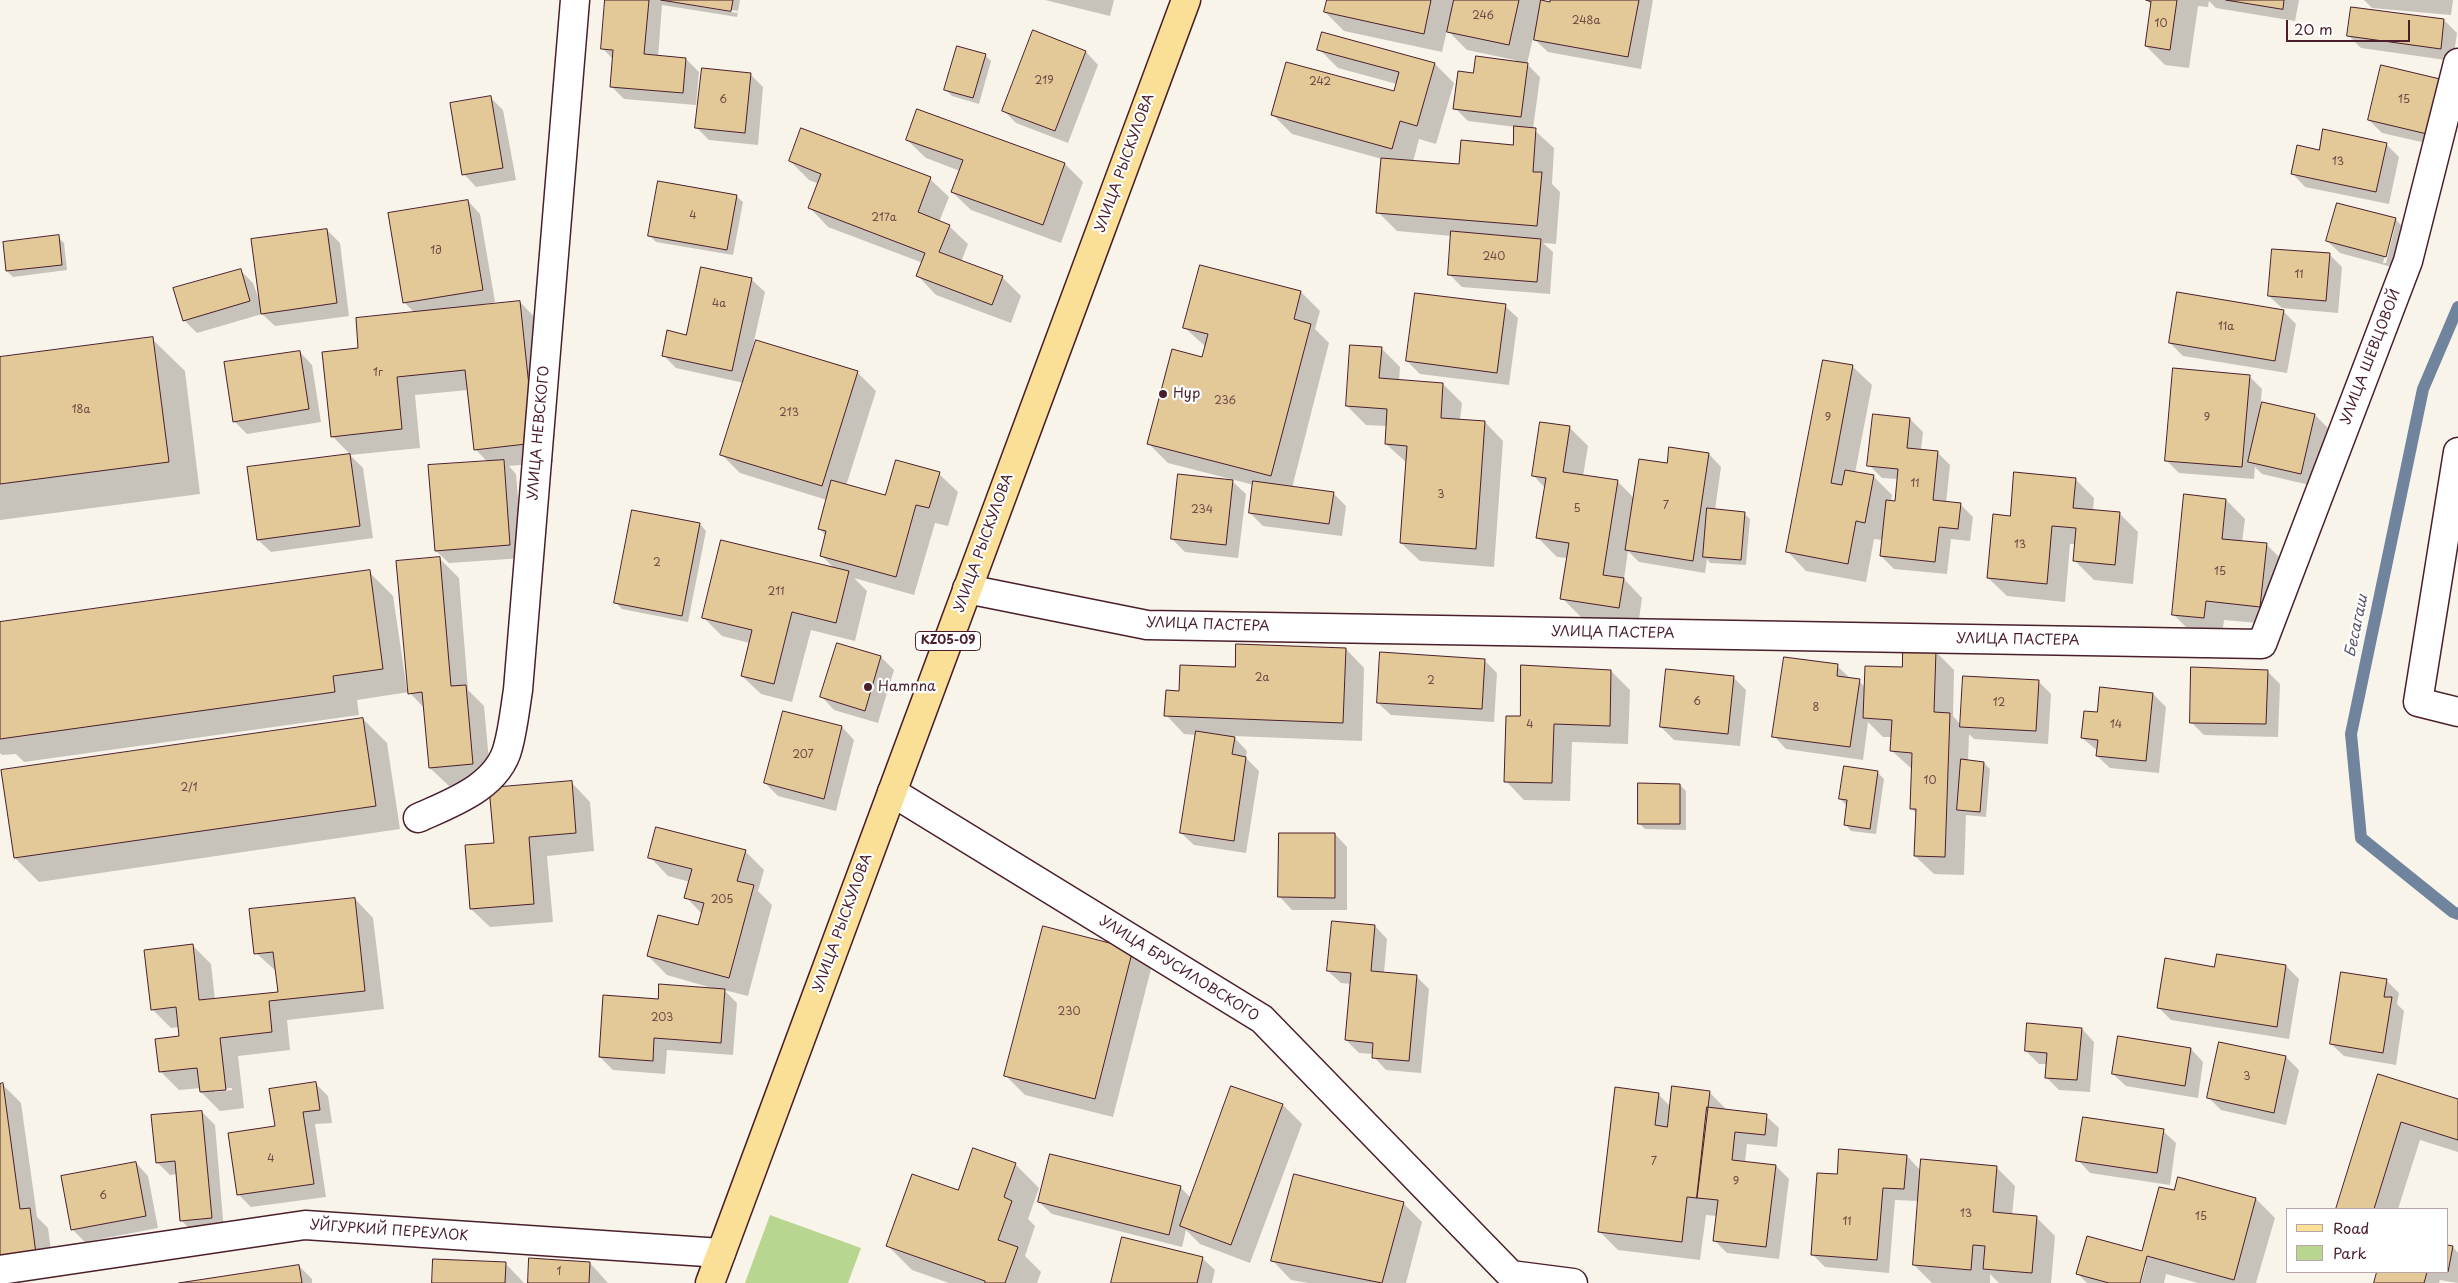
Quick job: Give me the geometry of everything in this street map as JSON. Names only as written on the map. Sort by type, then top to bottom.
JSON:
[{"type":"main road","name":"УЛИЦА РЫСКУЛОВА","points":[[710,1283],[1186,0]]},
{"type":"street","name":"УЛИЦА НЕВСКОГО","points":[[418,818],[468,795],[495,772],[508,749],[518,690],[575,0]]},
{"type":"street","name":"УЛИЦА ШЕВЦОВОЙ","points":[[2262,644],[2408,261],[2458,63]]},
{"type":"street","points":[[2458,452],[2418,702],[2458,712]]},
{"type":"street","name":"УЛИЦА ПАСТЕРА","points":[[967,588],[1147,625],[2262,644]]},
{"type":"street","name":"УЛИЦА БРУСИЛОВСКОГО","points":[[892,792],[1262,1019],[1511,1279],[1574,1283]]},
{"type":"street","name":"УЙГУРКИЙ ПЕРЕУЛОК","points":[[0,1270],[305,1225],[721,1253]]},
{"type":"green space","points":[[770,1215],[861,1248],[848,1283],[745,1283]]},
{"type":"building","points":[[605,0],[649,0],[644,54],[686,58],[683,93],[610,87],[613,50],[601,49]]},
{"type":"building","points":[[661,0],[733,0],[731,11]]},
{"type":"building","points":[[1327,0],[1431,0],[1424,34],[1324,12]]},
{"type":"building","points":[[1454,0],[1519,0],[1509,45],[1447,32]]},
{"type":"building","points":[[1541,0],[1550,2],[1550,0],[1639,0],[1628,57],[1534,40]]},
{"type":"building","points":[[2146,0],[2177,0],[2170,50],[2145,46],[2151,2]]},
{"type":"building","points":[[2226,0],[2284,0],[2283,9]]},
{"type":"building","points":[[2351,7],[2444,19],[2441,49],[2347,36]]},
{"type":"building","points":[[1033,30],[1086,51],[1055,131],[1002,111]]},
{"type":"building","points":[[1322,32],[1435,63],[1417,126],[1400,121],[1392,149],[1271,115],[1286,62],[1394,91],[1399,72],[1317,50]]},
{"type":"building","points":[[957,46],[986,54],[973,98],[944,90]]},
{"type":"building","points":[[1476,56],[1528,63],[1521,117],[1453,109],[1458,71],[1473,73]]},
{"type":"building","points":[[2381,65],[2440,79],[2427,134],[2368,120]]},
{"type":"building","points":[[702,68],[751,73],[745,133],[695,128]]},
{"type":"building","points":[[491,96],[503,168],[462,175],[450,103]]},
{"type":"building","points":[[917,109],[1065,163],[1043,225],[951,192],[963,160],[906,140]]},
{"type":"building","points":[[1514,126],[1536,128],[1533,172],[1542,172],[1537,226],[1376,213],[1381,158],[1459,164],[1461,140],[1513,145]]},
{"type":"building","points":[[801,128],[931,177],[918,212],[950,225],[939,252],[1003,276],[992,305],[916,276],[925,253],[808,208],[821,174],[789,161]]},
{"type":"building","points":[[2323,129],[2387,143],[2376,192],[2291,174],[2297,145],[2319,150]]},
{"type":"building","points":[[658,181],[737,195],[727,250],[648,236]]},
{"type":"building","points":[[468,200],[483,290],[403,303],[388,213]]},
{"type":"building","points":[[2337,203],[2396,218],[2386,257],[2326,241]]},
{"type":"building","points":[[327,229],[337,303],[261,314],[251,239]]},
{"type":"building","points":[[1451,231],[1541,239],[1537,282],[1448,275]]},
{"type":"building","points":[[59,235],[62,265],[6,271],[3,242]]},
{"type":"building","points":[[2272,249],[2330,253],[2326,301],[2268,296]]},
{"type":"building","points":[[1200,265],[1301,291],[1294,319],[1311,324],[1271,476],[1147,444],[1172,349],[1202,357],[1208,334],[1183,328]]},
{"type":"building","points":[[701,267],[752,278],[732,371],[662,356],[667,330],[686,335]]},
{"type":"building","points":[[241,269],[250,301],[183,321],[173,288]]},
{"type":"building","points":[[2177,292],[2284,310],[2275,361],[2169,343]]},
{"type":"building","points":[[1415,293],[1506,304],[1497,373],[1406,361]]},
{"type":"building","points":[[520,301],[535,443],[474,450],[465,370],[397,377],[402,429],[331,437],[322,352],[358,348],[356,318]]},
{"type":"building","points":[[153,337],[169,462],[0,484],[0,357]]},
{"type":"building","points":[[756,340],[858,371],[822,486],[720,455]]},
{"type":"building","points":[[1350,345],[1382,347],[1379,378],[1443,383],[1441,418],[1485,421],[1476,549],[1400,543],[1407,446],[1385,444],[1387,409],[1346,406]]},
{"type":"building","points":[[300,351],[309,409],[233,422],[224,362]]},
{"type":"building","points":[[1823,360],[1853,365],[1831,483],[1842,485],[1845,470],[1874,475],[1865,523],[1856,521],[1848,564],[1786,552]]},
{"type":"building","points":[[2173,368],[2250,375],[2242,467],[2165,461]]},
{"type":"building","points":[[2262,402],[2315,414],[2301,474],[2248,462]]},
{"type":"building","points":[[1873,414],[1910,418],[1907,448],[1938,451],[1933,500],[1961,503],[1958,529],[1939,527],[1935,562],[1880,556],[1886,500],[1895,501],[1898,469],[1867,466]]},
{"type":"building","points":[[1540,422],[1570,426],[1563,472],[1618,480],[1603,575],[1624,578],[1619,608],[1560,599],[1569,543],[1536,538],[1546,478],[1532,476]]},
{"type":"building","points":[[1669,447],[1709,453],[1693,561],[1625,550],[1639,459],[1667,463]]},
{"type":"building","points":[[350,454],[360,526],[257,540],[247,467]]},
{"type":"building","points":[[504,460],[510,545],[435,551],[428,465]]},
{"type":"building","points":[[896,460],[940,472],[929,508],[916,505],[896,577],[820,556],[826,531],[818,529],[831,480],[885,495]]},
{"type":"building","points":[[2014,472],[2076,478],[2073,508],[2120,512],[2115,565],[2073,561],[2076,528],[2052,526],[2047,584],[1987,578],[1993,514],[2010,516]]},
{"type":"building","points":[[1178,474],[1233,480],[1226,545],[1171,539]]},
{"type":"building","points":[[1253,481],[1334,492],[1329,524],[1249,513]]},
{"type":"building","points":[[2184,494],[2226,499],[2222,539],[2267,543],[2260,607],[2206,601],[2204,618],[2172,615]]},
{"type":"building","points":[[1707,508],[1745,512],[1741,560],[1703,557]]},
{"type":"building","points":[[632,510],[700,523],[682,616],[614,603]]},
{"type":"building","points":[[721,540],[849,571],[836,623],[792,612],[774,684],[741,676],[752,630],[702,618]]},
{"type":"building","points":[[440,557],[451,686],[466,685],[473,764],[429,768],[422,692],[408,694],[396,561]]},
{"type":"building","points":[[370,570],[383,669],[333,676],[335,692],[0,739],[0,622]]},
{"type":"building","points":[[837,643],[881,656],[865,711],[820,697]]},
{"type":"building","points":[[1236,644],[1346,648],[1343,723],[1164,716],[1166,690],[1179,691],[1180,665],[1235,667]]},
{"type":"building","points":[[1903,648],[1936,650],[1934,712],[1950,713],[1945,857],[1914,856],[1916,809],[1910,809],[1912,753],[1890,751],[1892,720],[1863,718],[1865,666],[1902,667]]},
{"type":"building","points":[[1380,652],[1485,659],[1482,709],[1377,703]]},
{"type":"building","points":[[1784,657],[1838,664],[1837,676],[1860,679],[1850,747],[1772,737]]},
{"type":"building","points":[[1521,665],[1611,670],[1610,726],[1554,724],[1552,783],[1504,782],[1506,716],[1520,716]]},
{"type":"building","points":[[2191,667],[2268,670],[2266,724],[2190,723]]},
{"type":"building","points":[[1666,669],[1734,676],[1728,734],[1660,727]]},
{"type":"building","points":[[1963,676],[2039,680],[2036,731],[1960,727]]},
{"type":"building","points":[[2100,687],[2153,693],[2146,761],[2096,756],[2098,740],[2081,738],[2084,711],[2097,712]]},
{"type":"building","points":[[783,711],[842,726],[824,799],[764,783]]},
{"type":"building","points":[[363,718],[376,806],[14,858],[1,770]]},
{"type":"building","points":[[1196,731],[1235,737],[1232,754],[1246,757],[1234,841],[1180,833]]},
{"type":"building","points":[[1961,759],[1984,762],[1980,812],[1957,810]]},
{"type":"building","points":[[1844,766],[1878,771],[1870,829],[1844,825],[1847,800],[1839,799]]},
{"type":"building","points":[[572,781],[576,833],[529,837],[534,904],[470,909],[465,845],[494,843],[489,788]]},
{"type":"building","points":[[1638,783],[1680,784],[1680,824],[1638,824]]},
{"type":"building","points":[[656,827],[746,850],[737,881],[754,885],[729,978],[647,956],[658,915],[698,925],[704,903],[684,898],[692,869],[648,858]]},
{"type":"building","points":[[1279,833],[1335,833],[1335,898],[1278,897]]},
{"type":"building","points":[[355,898],[365,991],[269,1001],[272,1032],[220,1038],[226,1090],[200,1092],[197,1068],[159,1072],[155,1039],[179,1036],[176,1007],[151,1010],[144,950],[193,944],[199,1000],[278,992],[273,952],[254,954],[249,909]]},
{"type":"building","points":[[1332,921],[1375,925],[1371,971],[1417,975],[1409,1061],[1372,1058],[1373,1043],[1345,1040],[1351,973],[1327,971]]},
{"type":"building","points":[[1043,926],[1133,949],[1095,1099],[1004,1076]]},
{"type":"building","points":[[2217,954],[2286,965],[2277,1027],[2157,1008],[2165,958],[2214,967]]},
{"type":"building","points":[[2341,972],[2387,979],[2384,997],[2392,997],[2383,1053],[2330,1044]]},
{"type":"building","points":[[659,984],[725,989],[721,1043],[654,1038],[653,1061],[599,1057],[603,995],[658,999]]},
{"type":"building","points":[[2027,1023],[2082,1028],[2077,1080],[2045,1078],[2047,1053],[2025,1051]]},
{"type":"building","points":[[2118,1036],[2191,1048],[2185,1086],[2112,1074]]},
{"type":"building","points":[[2219,1042],[2286,1056],[2274,1113],[2207,1098]]},
{"type":"building","points":[[2378,1074],[2458,1099],[2458,1140],[2401,1122],[2374,1208],[2336,1208]]},
{"type":"building","points":[[316,1082],[320,1110],[303,1112],[314,1184],[237,1195],[228,1133],[275,1126],[269,1089]]},
{"type":"building","points":[[3,1083],[20,1209],[30,1208],[36,1254],[0,1259],[0,1084]]},
{"type":"building","points":[[1231,1086],[1283,1104],[1231,1245],[1180,1226]]},
{"type":"building","points":[[1672,1086],[1710,1091],[1697,1198],[1687,1197],[1682,1242],[1598,1232],[1615,1087],[1659,1093],[1655,1125],[1667,1127]]},
{"type":"building","points":[[1707,1107],[1767,1114],[1765,1135],[1735,1132],[1732,1160],[1776,1165],[1766,1247],[1713,1241],[1718,1200],[1697,1198]]},
{"type":"building","points":[[202,1111],[212,1218],[180,1221],[175,1161],[156,1163],[151,1115]]},
{"type":"building","points":[[2083,1117],[2164,1129],[2157,1173],[2076,1161]]},
{"type":"building","points":[[973,1148],[1016,1163],[1004,1197],[1012,1201],[998,1240],[1018,1247],[1005,1283],[985,1283],[985,1281],[886,1246],[912,1174],[958,1190]]},
{"type":"building","points":[[1839,1149],[1907,1155],[1904,1189],[1883,1188],[1877,1260],[1811,1255],[1817,1173],[1837,1174]]},
{"type":"building","points":[[1050,1154],[1181,1186],[1169,1235],[1038,1202]]},
{"type":"building","points":[[1921,1159],[1997,1166],[1993,1212],[2037,1216],[2032,1273],[1983,1269],[1985,1246],[1973,1245],[1971,1270],[1913,1265]]},
{"type":"building","points":[[136,1162],[146,1216],[71,1230],[61,1176]]},
{"type":"building","points":[[1294,1174],[1404,1202],[1382,1283],[1271,1261]]},
{"type":"building","points":[[2178,1177],[2256,1198],[2234,1280],[2147,1256],[2140,1283],[2109,1283],[2076,1274],[2087,1236],[2142,1251],[2159,1187],[2174,1190]]},
{"type":"building","points":[[1122,1237],[1203,1257],[1197,1283],[1111,1283]]},
{"type":"building","points":[[2448,1245],[2453,1246],[2448,1272]]},
{"type":"building","points":[[529,1258],[590,1262],[589,1283],[528,1283]]},
{"type":"building","points":[[433,1259],[506,1262],[505,1283],[432,1283]]},
{"type":"building","points":[[299,1265],[302,1283],[179,1283]]},
{"type":"building","points":[[2377,1273],[2427,1273],[2424,1283],[2374,1283]]},
{"type":"waterway","name":"Бесагаш","points":[[2458,307],[2423,389],[2351,734],[2361,838],[2453,912],[2458,914]]},
{"type":"place","name":"Hyp","points":[[1163,394]]},
{"type":"place","name":"Hamnna","points":[[868,687]]}]
